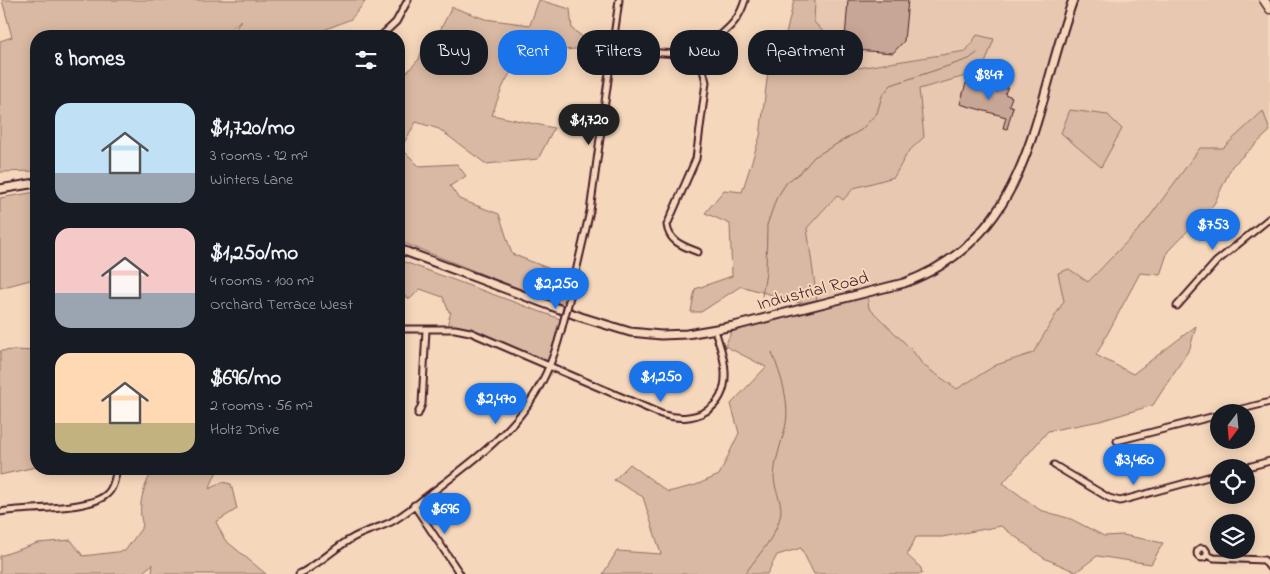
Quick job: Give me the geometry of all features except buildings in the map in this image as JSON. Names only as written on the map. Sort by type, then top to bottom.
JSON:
[{"type":"highway","points":[[1264,0],[1270,9]]},
{"type":"main road","name":"Industrial Road","points":[[405,251],[610,327],[630,332],[662,335],[715,330],[867,294],[904,283],[938,268],[972,243],[997,213],[1018,175],[1073,0]]},
{"type":"main road","points":[[0,189],[30,184]]},
{"type":"street","points":[[387,30],[396,22],[408,0]]},
{"type":"street","points":[[616,30],[619,0]]},
{"type":"street","points":[[726,30],[740,15],[745,0]]},
{"type":"street","points":[[300,574],[319,563],[348,540],[368,529],[393,521],[468,464],[517,419],[529,404],[548,366],[561,331],[590,211],[610,75]]},
{"type":"street","points":[[698,252],[673,240],[668,233],[667,225],[696,159],[706,82],[704,75]]},
{"type":"street","points":[[1177,306],[1216,262],[1270,218]]},
{"type":"street","points":[[405,329],[470,332],[661,414],[673,418],[687,419],[700,415],[709,409],[715,403],[724,386],[724,362],[715,330]]},
{"type":"street","points":[[418,414],[422,404],[426,330]]},
{"type":"street","points":[[1255,406],[1270,402]]},
{"type":"street","points":[[1117,441],[1210,417]]},
{"type":"street","points":[[1255,465],[1270,461]]},
{"type":"street","points":[[1054,464],[1109,498],[1120,500],[1210,476]]},
{"type":"street","points":[[0,512],[39,510],[94,502],[102,498],[111,489],[116,475]]},
{"type":"street","points":[[414,505],[460,574]]},
{"type":"street","points":[[1207,555],[1214,558],[1264,560],[1270,568]]},
{"type":"shaded area","points":[[2,0],[362,0],[365,2],[351,19],[324,30],[235,30],[241,20],[230,30],[30,30],[30,171],[0,172],[0,41],[12,37]]},
{"type":"shaded area","points":[[539,0],[570,9],[572,29],[577,33],[577,49],[567,50],[567,30],[498,30],[498,75],[509,75],[492,115],[554,128],[538,159],[486,164],[439,129],[416,122],[405,141],[405,74],[420,56],[420,75],[488,75],[488,30],[440,30],[452,7],[485,19],[530,25]]},
{"type":"shaded area","points":[[794,0],[815,0],[814,22],[822,30],[787,30]]},
{"type":"shaded area","points":[[815,0],[1264,0],[1270,9],[1270,128],[1263,111],[1145,223],[1087,283],[1069,269],[1064,301],[1033,353],[996,365],[957,389],[923,365],[912,350],[869,308],[818,306],[807,228],[837,195],[843,200],[854,188],[894,177],[908,152],[924,137],[919,89],[962,77],[966,51],[863,67],[863,30],[821,30],[813,22]]},
{"type":"shaded area","points":[[977,35],[994,39],[984,66],[962,77],[919,89],[924,137],[908,152],[894,177],[854,188],[843,200],[837,195],[807,228],[817,300],[800,303],[741,286],[701,312],[691,312],[695,289],[732,276],[730,224],[705,213],[724,190],[742,192],[760,136],[768,75],[863,75],[863,67],[966,51]]},
{"type":"shaded area","points":[[1070,110],[1108,115],[1122,129],[1101,167],[1061,133]]},
{"type":"shaded area","points":[[1263,111],[1270,131],[1232,166],[1214,204],[1168,251],[1160,275],[1140,273],[1096,355],[1133,374],[1196,326],[1190,348],[1153,405],[1100,421],[1048,431],[1003,483],[1040,510],[1071,519],[1104,536],[1123,535],[1163,543],[1151,564],[1097,556],[1076,572],[1044,558],[1001,526],[942,537],[916,537],[907,555],[921,568],[922,574],[814,574],[801,548],[777,555],[767,574],[603,574],[617,551],[661,554],[643,497],[614,480],[630,464],[668,492],[696,485],[719,475],[739,433],[731,404],[766,367],[725,346],[734,326],[867,294],[869,308],[912,350],[923,365],[957,389],[996,365],[1033,353],[1064,301],[1058,273],[1069,269],[1088,282],[1145,223],[1200,148],[1223,148]]},
{"type":"shaded area","points":[[405,152],[419,166],[457,164],[466,176],[450,186],[459,199],[499,214],[512,254],[563,274],[573,283],[571,293],[560,305],[405,243]]},
{"type":"shaded area","points":[[30,193],[30,280],[0,288],[0,198]]},
{"type":"shaded area","points":[[405,262],[563,320],[548,366],[478,335],[446,329],[451,312],[449,312],[443,297],[420,289],[410,299],[405,296]]},
{"type":"shaded area","points":[[0,351],[30,351],[30,468],[0,475]]},
{"type":"shaded area","points":[[150,475],[215,475],[209,489],[222,482],[231,484],[237,509],[216,522],[225,540],[266,574],[152,574],[153,564],[140,574],[0,574],[0,556],[38,543],[71,540],[83,556],[125,551],[143,526],[141,504]]},
{"type":"waterway","points":[[762,296],[766,273],[767,225],[776,199],[787,182],[801,172],[814,157],[861,130],[877,113],[882,96],[891,85],[969,59],[977,53]]},
{"type":"waterway","points":[[745,574],[772,536],[781,511],[774,477],[787,419],[787,409],[782,380],[772,353]]}]
